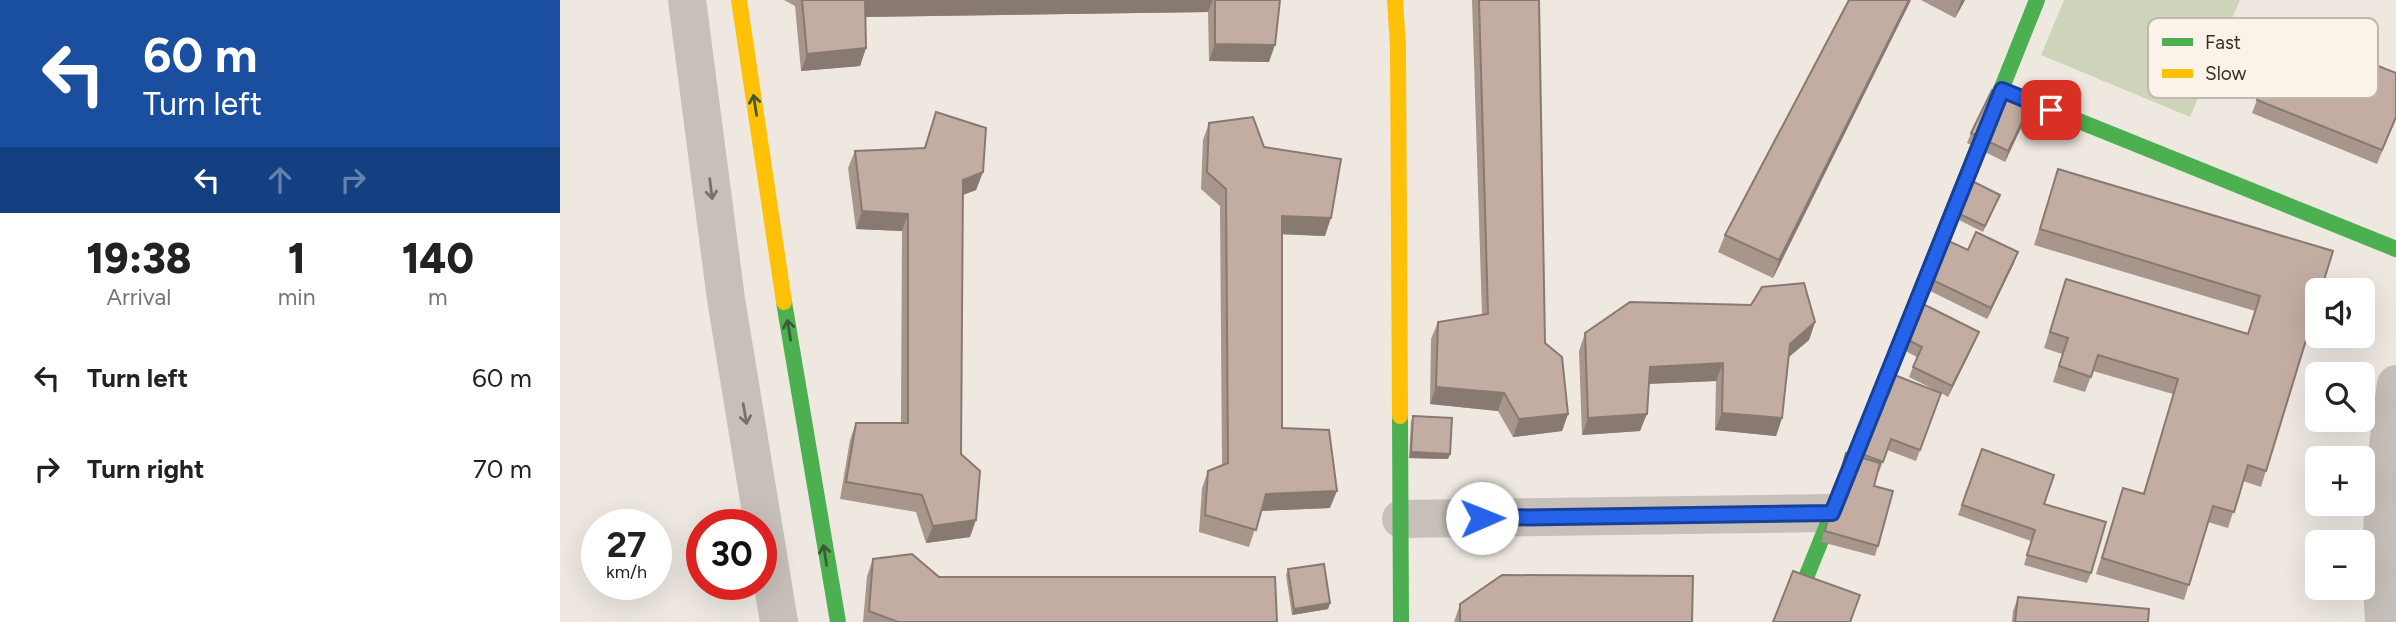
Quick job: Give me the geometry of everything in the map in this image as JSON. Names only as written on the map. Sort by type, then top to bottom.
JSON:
[{"type":"street","points":[[687,0],[726,299],[779,622]]},
{"type":"street","points":[[740,0],[780,277],[838,622]]},
{"type":"street","points":[[1395,0],[1398,47],[1401,622]]},
{"type":"street","points":[[1863,436],[2038,0]]},
{"type":"street","points":[[2002,90],[2396,249]]},
{"type":"street","points":[[2384,622],[2380,572],[2385,455],[2396,384]]},
{"type":"street","points":[[1788,622],[1847,474]]},
{"type":"street","points":[[1401,519],[1832,513]]},
{"type":"green space","points":[[2064,0],[2240,0],[2232,18],[2148,18],[2148,98],[2198,98],[2190,117],[2041,55]]},
{"type":"building","points":[[802,0],[865,0],[866,48],[807,54]]},
{"type":"building","points":[[1215,0],[1280,0],[1275,45],[1215,44]]},
{"type":"building","points":[[1479,0],[1539,0],[1545,343],[1562,357],[1568,414],[1519,419],[1504,393],[1436,387],[1438,322],[1488,314]]},
{"type":"building","points":[[1849,0],[1909,0],[1779,260],[1725,235]]},
{"type":"building","points":[[2378,66],[2396,73],[2396,117],[2382,150],[2257,100],[2378,98]]},
{"type":"building","points":[[1992,90],[2029,108],[2008,151],[1971,133]]},
{"type":"building","points":[[936,112],[986,128],[983,172],[963,180],[961,454],[980,471],[976,520],[933,526],[922,495],[846,482],[856,423],[908,423],[908,214],[862,211],[855,151],[925,148]]},
{"type":"building","points":[[1253,117],[1264,147],[1341,159],[1331,218],[1282,216],[1282,428],[1329,430],[1337,491],[1266,494],[1256,530],[1205,515],[1208,471],[1228,463],[1226,189],[1207,172],[1209,123]]},
{"type":"building","points":[[2058,169],[2333,251],[2325,278],[2305,278],[2305,343],[2266,471],[2248,465],[2234,512],[2213,506],[2189,585],[2102,558],[2123,488],[2144,494],[2178,379],[2098,355],[2091,377],[2059,366],[2068,338],[2050,332],[2066,279],[2248,334],[2260,296],[2040,229]]},
{"type":"building","points":[[1966,178],[2000,195],[1985,226],[1951,210]]},
{"type":"building","points":[[1976,232],[2018,252],[1991,308],[1924,276],[1942,238],[1968,250]]},
{"type":"building","points":[[1804,283],[1815,322],[1790,344],[1782,418],[1722,413],[1723,363],[1650,367],[1647,414],[1588,418],[1585,333],[1630,302],[1751,305],[1762,287]]},
{"type":"building","points":[[1915,300],[1979,332],[1952,386],[1913,367],[1922,347],[1898,335]]},
{"type":"building","points":[[1884,371],[1941,393],[1920,450],[1891,439],[1883,462],[1854,451]]},
{"type":"building","points":[[1413,416],[1452,418],[1450,454],[1411,452]]},
{"type":"building","points":[[1982,449],[2054,475],[2044,504],[2106,522],[2091,573],[2027,555],[2035,530],[1962,505]]},
{"type":"building","points":[[1846,453],[1880,463],[1874,486],[1893,491],[1878,546],[1825,531]]},
{"type":"building","points":[[912,554],[939,577],[1275,577],[1277,622],[898,622],[869,611],[873,559]]},
{"type":"building","points":[[1324,564],[1330,603],[1294,609],[1288,569]]},
{"type":"building","points":[[1793,571],[1860,595],[1850,622],[1773,622]]},
{"type":"building","points":[[1502,575],[1693,576],[1692,622],[1460,622],[1460,604]]},
{"type":"building","points":[[2018,597],[2149,609],[2148,622],[2015,622]]},
{"type":"traffic: fast","points":[[1869,420],[2037,0]]},
{"type":"traffic: fast","points":[[2002,90],[2396,249]]},
{"type":"traffic: fast","points":[[784,302],[838,622]]},
{"type":"traffic: fast","points":[[1400,416],[1401,622]]},
{"type":"traffic: fast","points":[[1788,622],[1843,486]]},
{"type":"traffic: slow","points":[[739,0],[784,302]]},
{"type":"traffic: slow","points":[[1395,0],[1398,47],[1400,416]]},
{"type":"route","points":[[1482,518],[1832,513],[2002,90],[2051,110]]}]
